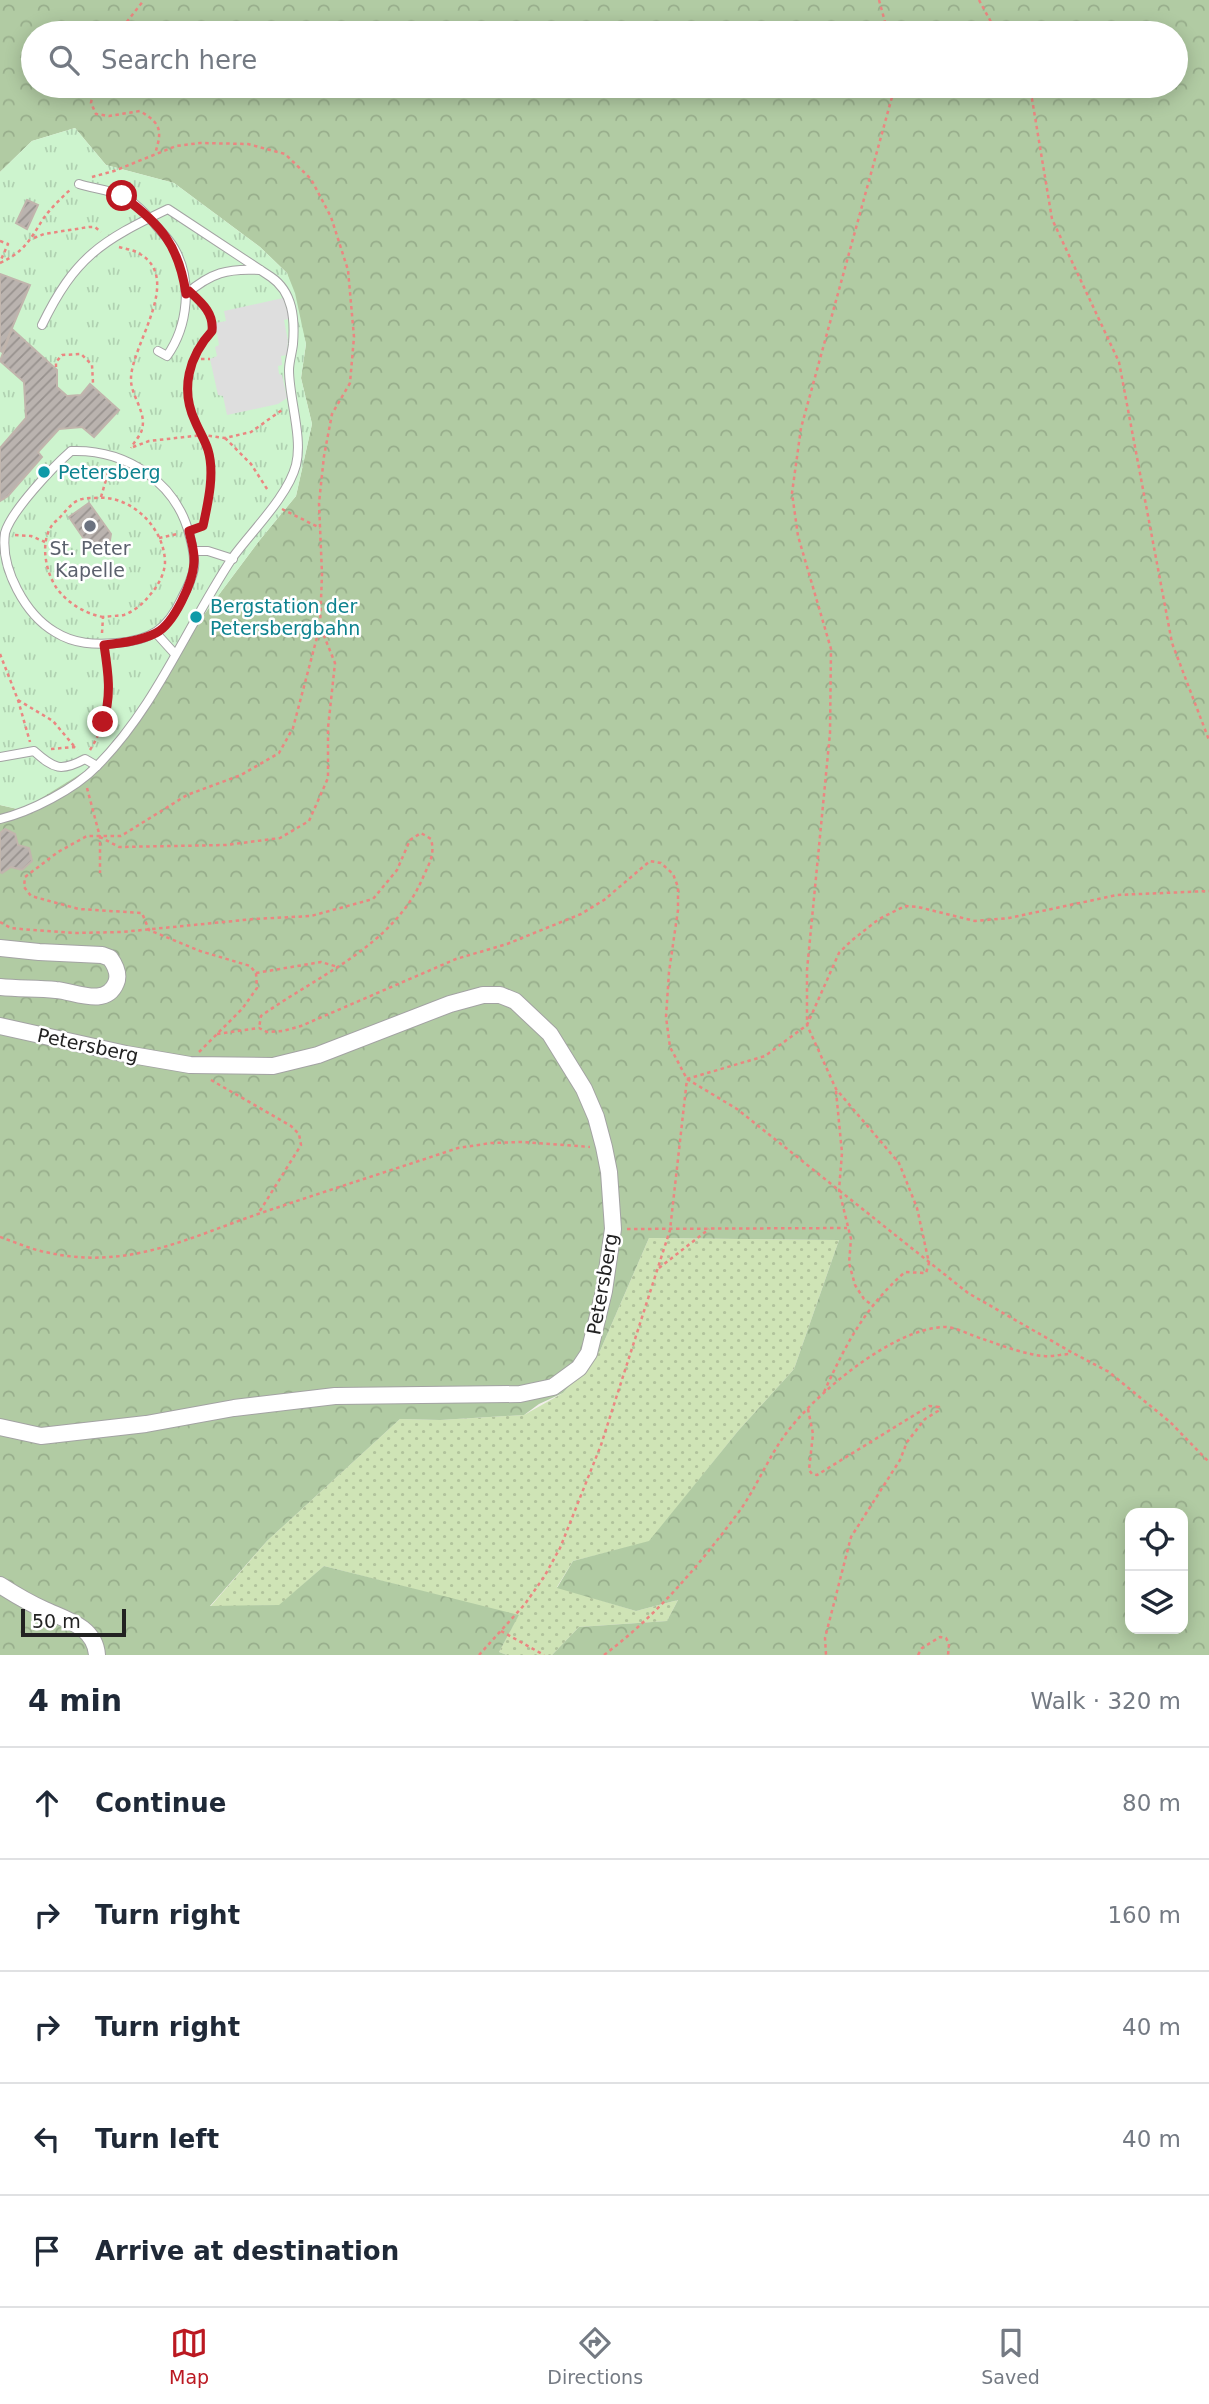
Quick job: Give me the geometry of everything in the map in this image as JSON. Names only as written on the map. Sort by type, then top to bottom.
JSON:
[{"type":"street","points":[[0,948],[102,955],[110,958],[118,974],[117,983],[111,991],[93,998],[58,990],[0,987]]},
{"type":"street","name":"Petersberg","points":[[0,1026],[125,1054],[190,1065],[273,1066],[328,1051],[450,1004],[483,995],[500,995],[515,1001],[534,1017],[564,1053],[584,1088],[596,1116],[604,1147],[609,1172],[613,1229],[604,1291],[589,1353],[579,1368],[553,1387],[520,1394],[335,1395],[234,1408],[146,1424],[41,1436],[0,1427]]},
{"type":"street","points":[[0,1585],[83,1628],[94,1640],[97,1655]]},
{"type":"lane","points":[[79,184],[122,196],[149,218],[174,247],[188,293],[177,341],[167,356],[158,351]]},
{"type":"lane","points":[[0,819],[41,803],[80,781],[97,766],[138,717],[233,559],[275,503],[296,466],[289,369],[293,332],[289,300],[279,282],[168,209],[108,238],[94,250],[78,266],[42,325]]},
{"type":"lane","points":[[188,293],[216,274],[237,269],[260,270]]},
{"type":"lane","points":[[71,451],[94,451],[134,464],[152,474],[175,501],[189,531],[194,551],[194,567],[187,588],[171,618],[163,629],[156,633],[126,642],[104,645],[66,639],[47,628],[26,608],[12,582],[6,563],[5,534],[15,513],[71,451]]},
{"type":"lane","points":[[194,551],[208,551],[233,559]]},
{"type":"lane","points":[[156,633],[175,654]]},
{"type":"lane","points":[[0,757],[34,751],[50,765],[68,768],[85,759],[97,766]]},
{"type":"path","points":[[127,21],[144,0]]},
{"type":"path","points":[[879,0],[885,21]]},
{"type":"path","points":[[979,0],[990,21]]},
{"type":"path","points":[[91,98],[90,103],[96,114],[110,116],[140,111],[153,118],[160,136],[155,154]]},
{"type":"path","points":[[824,1392],[846,1343],[872,1305],[905,1272],[926,1273],[929,1263],[917,1208],[899,1163],[836,1089],[807,1024],[807,971],[830,733],[831,649],[798,536],[792,493],[801,428],[892,98]]},
{"type":"path","points":[[1031,98],[1052,219],[1119,362],[1172,643],[1209,740]]},
{"type":"path","points":[[97,174],[114,171],[176,146],[200,143],[248,144],[285,153],[311,179],[331,217],[348,270],[354,337],[350,383],[332,414],[324,456],[319,503],[322,574],[320,626],[293,728],[279,753],[241,775],[187,795],[121,836],[87,836],[58,852],[25,877],[23,887],[31,896],[79,909],[142,913],[149,930],[200,951],[250,966],[256,973],[257,988],[242,1009],[217,1034],[259,1028],[267,1032],[283,1031],[301,1026],[456,959],[507,944],[581,914],[604,900],[650,861],[661,863],[674,874],[678,887],[678,910],[668,972],[666,1017],[670,1048],[687,1079],[737,1110],[968,1293],[1109,1372],[1170,1422],[1209,1462]]},
{"type":"path","points":[[0,263],[15,256],[34,238],[44,218],[57,202],[79,184]]},
{"type":"path","points":[[34,238],[44,234],[95,227],[116,246],[139,253],[152,266],[156,276],[156,297],[151,316],[133,357],[130,380],[142,415],[142,429],[131,448],[149,441],[203,435],[225,438],[251,432],[293,401]]},
{"type":"path","points":[[0,241],[8,244],[0,263]]},
{"type":"path","points":[[159,538],[203,526],[210,476],[209,453],[194,419],[187,389],[189,371],[213,325],[206,308],[188,293]]},
{"type":"path","points":[[56,367],[56,362],[62,355],[81,354],[92,365],[93,383]]},
{"type":"path","points":[[194,359],[210,359]]},
{"type":"path","points":[[225,438],[251,464],[275,503],[320,528]]},
{"type":"path","points":[[101,497],[110,465],[115,458]]},
{"type":"path","points":[[101,497],[129,504],[150,521],[159,538],[165,564],[159,585],[142,605],[124,614],[103,617],[95,616],[72,604],[57,589],[48,570],[45,542],[51,525],[74,503],[82,499],[101,497]]},
{"type":"path","points":[[74,503],[78,510]]},
{"type":"path","points":[[5,534],[31,536],[45,542]]},
{"type":"path","points":[[18,700],[53,721],[85,759],[97,740],[109,706],[103,617]]},
{"type":"path","points":[[100,837],[119,847],[226,845],[280,838],[309,821],[328,778],[328,728],[335,663],[320,626]]},
{"type":"path","points":[[0,654],[34,751],[74,747]]},
{"type":"path","points":[[86,788],[100,837],[100,873]]},
{"type":"path","points":[[0,922],[11,928],[75,933],[149,930],[311,916],[373,899],[397,870],[410,840],[421,833],[431,839],[434,851],[422,882],[395,922],[338,967],[261,1016],[259,1028]]},
{"type":"path","points":[[687,1079],[765,1056],[807,1024],[839,953],[879,919],[905,906],[918,906],[975,921],[1009,918],[1117,895],[1209,891]]},
{"type":"path","points":[[256,973],[321,962],[338,967]]},
{"type":"path","points":[[190,1065],[225,1089],[291,1126],[299,1134],[301,1145],[258,1214]]},
{"type":"path","points":[[479,1655],[525,1604],[544,1577],[560,1548],[601,1445],[670,1230],[687,1079]]},
{"type":"path","points":[[836,1089],[842,1153],[839,1190],[851,1240],[849,1263],[855,1284],[864,1299],[872,1305]]},
{"type":"path","points":[[0,1237],[43,1252],[65,1256],[89,1258],[147,1253],[458,1148],[521,1142],[604,1147]]},
{"type":"path","points":[[613,1229],[847,1228]]},
{"type":"path","points":[[658,1270],[709,1229]]},
{"type":"path","points":[[604,1655],[653,1615],[692,1572],[753,1494],[768,1462],[790,1428],[824,1392],[865,1360],[905,1336],[944,1326],[1044,1356],[1073,1353]]},
{"type":"path","points":[[808,1409],[813,1434],[809,1470],[817,1475],[929,1406],[939,1407],[925,1419],[907,1442],[900,1460],[851,1538],[825,1638],[826,1655]]},
{"type":"path","points":[[501,1631],[544,1655]]},
{"type":"path","points":[[918,1655],[922,1648],[940,1637],[946,1638],[950,1644],[948,1655]]},
{"type":"green space","points":[[0,0],[1209,0],[1209,1655],[552,1655],[579,1627],[667,1621],[678,1600],[636,1611],[557,1588],[573,1561],[649,1541],[738,1431],[794,1369],[839,1240],[649,1238],[600,1351],[563,1393],[539,1404],[524,1415],[440,1420],[400,1419],[267,1541],[210,1606],[279,1605],[324,1566],[519,1615],[499,1652],[507,1655],[0,1655],[0,805],[22,810],[144,705],[200,620],[296,496],[312,424],[301,378],[306,344],[287,273],[260,247],[174,183],[106,165],[75,128],[32,141],[0,172]]},
{"type":"green space","points":[[75,128],[106,165],[174,183],[260,247],[287,273],[295,293],[306,344],[301,378],[312,424],[296,496],[200,620],[144,705],[90,768],[22,810],[0,805],[0,172],[32,141]]},
{"type":"green space","points":[[649,1238],[839,1240],[794,1369],[738,1431],[649,1542],[573,1561],[557,1587],[636,1611],[678,1600],[667,1621],[579,1627],[552,1655],[507,1655],[499,1652],[518,1616],[324,1566],[280,1605],[210,1607],[267,1541],[400,1419],[440,1420],[524,1415],[563,1393],[600,1351]]},
{"type":"shaded area","points":[[283,298],[288,313],[288,319],[284,320],[288,341],[287,355],[281,356],[282,365],[278,366],[287,398],[278,404],[227,415],[223,396],[218,395],[210,359],[217,356],[215,347],[219,345],[215,323],[226,321],[224,311]]},
{"type":"building","points":[[27,200],[38,205],[27,229],[16,223]]},
{"type":"building","points":[[0,274],[30,285],[2,352],[0,351]]},
{"type":"building","points":[[12,329],[57,370],[57,387],[67,396],[81,395],[90,384],[119,410],[94,437],[82,427],[59,429],[38,452],[42,457],[8,496],[0,501],[0,448],[26,418],[24,382],[0,361]]},
{"type":"building","name":"St. Peter Kapelle","points":[[89,503],[111,534],[109,546],[101,551],[91,549],[69,517]]},
{"type":"building","points":[[5,829],[15,834],[18,845],[29,848],[32,861],[22,870],[11,867],[0,872],[0,833]]},
{"type":"place","name":"Petersberg","points":[[44,472]]},
{"type":"place","name":"St. Peter Kapelle","points":[[90,526]]},
{"type":"place","name":"Bergstation der Petersbergbahn","points":[[196,617]]},
{"type":"route","points":[[103,722],[109,706],[109,675],[104,645],[141,639],[156,633],[163,629],[171,618],[191,578],[194,551],[189,531],[203,526],[210,476],[209,453],[194,419],[187,389],[189,371],[195,356],[212,331],[210,315],[189,291],[186,294],[174,247],[140,209],[122,196]]}]
